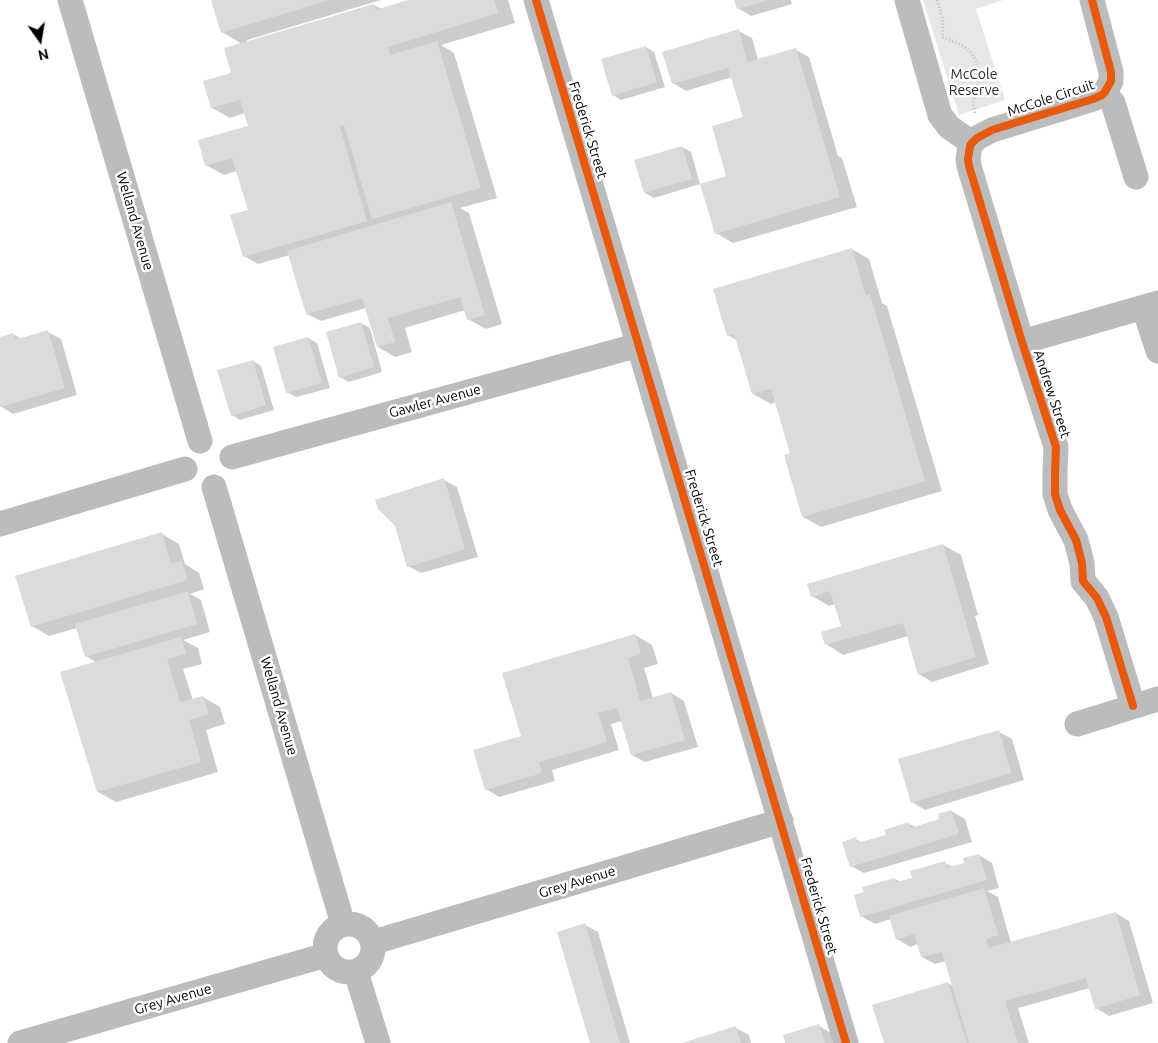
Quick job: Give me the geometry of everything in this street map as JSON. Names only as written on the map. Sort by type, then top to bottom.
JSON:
[{"type":"street","name":"Welland Avenue","points":[[70,0],[200,441]]},
{"type":"street","name":"Frederick Street","points":[[536,0],[846,1043]]},
{"type":"street","points":[[907,0],[940,116],[949,128],[974,131]]},
{"type":"street","name":"McCole Circuit","points":[[974,131],[977,138],[992,130],[1093,99],[1105,92],[1111,81],[1110,63],[1092,0]]},
{"type":"street","name":"McCole Circuit","points":[[1105,92],[1113,103],[1136,177]]},
{"type":"street","name":"Andrew Street","points":[[974,131],[968,153],[969,166],[1056,447],[1056,494],[1060,510],[1076,540],[1082,563],[1083,581],[1097,598],[1106,618],[1132,706]]},
{"type":"street","points":[[1022,342],[1151,306],[1158,351]]},
{"type":"street","name":"Gawler Avenue","points":[[232,457],[639,345]]},
{"type":"street","points":[[200,441],[217,441],[224,446],[232,457],[230,474],[226,481],[218,486],[206,488],[198,486],[191,481],[185,469],[184,461],[187,453],[192,446],[200,441]]},
{"type":"street","points":[[0,524],[185,469]]},
{"type":"street","name":"Welland Avenue","points":[[214,487],[343,924]]},
{"type":"street","points":[[1077,724],[1158,699]]},
{"type":"street","name":"Grey Avenue","points":[[374,942],[781,821]]},
{"type":"street","points":[[343,924],[356,924],[368,931],[374,942],[373,955],[367,965],[356,972],[344,972],[332,966],[326,955],[325,942],[332,930],[343,924]]},
{"type":"street","name":"Grey Avenue","points":[[20,1043],[326,955]]},
{"type":"street","points":[[356,972],[378,1043]]},
{"type":"path","points":[[937,0],[943,22],[942,37],[970,51],[977,62],[979,75],[973,104],[974,131]]},
{"type":"green space","name":"McCole Reserve","points":[[923,0],[1003,0],[976,9],[1005,100],[959,115]]},
{"type":"building","points":[[211,0],[329,0],[221,33]]},
{"type":"building","points":[[408,0],[494,0],[498,13],[388,47],[390,55],[437,41],[481,188],[372,219],[344,125],[340,127],[367,221],[243,257],[230,215],[248,210],[232,158],[205,166],[198,140],[248,126],[240,100],[211,108],[203,81],[231,73],[224,48],[374,4],[376,10]]},
{"type":"building","points":[[734,0],[765,0],[765,1],[737,9]]},
{"type":"building","points":[[739,29],[747,62],[796,48],[840,197],[715,234],[700,184],[726,176],[712,126],[743,117],[728,68],[672,84],[662,52]]},
{"type":"building","points":[[646,46],[657,82],[612,96],[601,59]]},
{"type":"building","points":[[682,146],[692,179],[644,193],[634,160]]},
{"type":"building","points":[[451,202],[485,315],[467,320],[460,297],[388,318],[395,342],[377,347],[362,298],[306,314],[287,251]]},
{"type":"building","points":[[852,248],[866,296],[870,294],[925,481],[802,517],[784,455],[790,453],[771,389],[752,394],[734,334],[727,336],[713,289]]},
{"type":"building","points":[[361,322],[374,367],[339,378],[326,332]]},
{"type":"building","points":[[48,330],[65,388],[0,407],[0,337],[13,333],[15,340]]},
{"type":"building","points":[[308,337],[322,383],[286,393],[273,347]]},
{"type":"building","points":[[253,360],[266,405],[231,416],[217,370]]},
{"type":"building","points":[[444,478],[465,549],[407,567],[395,526],[378,509],[375,500]]},
{"type":"building","points":[[162,532],[171,564],[182,561],[187,580],[31,627],[15,576]]},
{"type":"building","points":[[943,544],[976,657],[918,675],[903,623],[825,645],[821,632],[841,626],[830,591],[811,597],[807,584]]},
{"type":"building","points":[[188,591],[197,624],[85,657],[75,624]]},
{"type":"building","points":[[635,634],[641,654],[628,658],[640,701],[671,692],[685,740],[631,755],[617,708],[598,713],[607,742],[539,762],[542,773],[485,790],[473,750],[521,736],[502,673]]},
{"type":"building","points":[[181,637],[186,654],[167,659],[180,702],[203,696],[209,714],[189,720],[201,762],[97,792],[60,672]]},
{"type":"building","points":[[999,730],[1011,773],[911,803],[898,759]]},
{"type":"building","points":[[951,810],[959,834],[850,867],[842,842],[856,837],[857,843],[886,835],[884,830],[909,822],[911,828],[939,819],[938,814]]},
{"type":"building","points":[[979,854],[987,880],[860,917],[854,895],[864,892],[862,887],[895,878],[896,882],[912,878],[910,871],[945,861],[947,868],[964,863],[963,858]]},
{"type":"building","points":[[984,888],[998,935],[986,939],[989,948],[1116,912],[1140,995],[1095,1009],[1086,978],[1005,1001],[1018,1043],[969,1043],[942,952],[921,957],[914,934],[896,940],[889,916]]},
{"type":"building","points":[[585,923],[620,1043],[590,1043],[557,932]]},
{"type":"building","points":[[948,982],[967,1043],[884,1043],[872,1005]]},
{"type":"building","points":[[819,1024],[825,1043],[785,1043],[783,1035]]},
{"type":"building","points":[[736,1026],[741,1043],[682,1043]]},
{"type":"cycle path","points":[[536,0],[846,1043]]},
{"type":"cycle path","points":[[1092,0],[1111,72],[1111,81],[1105,92],[1093,99],[992,130],[972,143],[968,159],[1022,342],[1056,447],[1055,494],[1060,510],[1076,540],[1082,563],[1083,581],[1097,598],[1106,617],[1133,706]]}]
